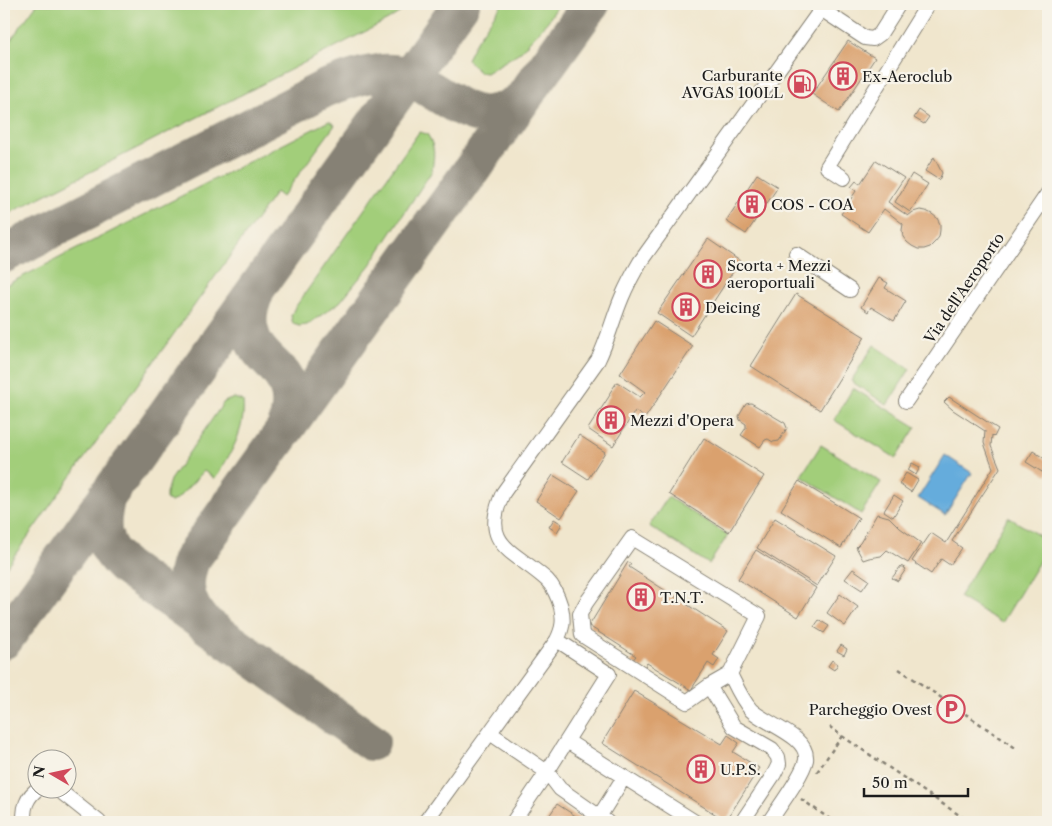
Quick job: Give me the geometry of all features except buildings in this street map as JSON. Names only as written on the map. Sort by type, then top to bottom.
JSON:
[{"type":"street","points":[[429,821],[557,640],[562,630],[563,615],[556,592],[548,581],[511,554],[498,538],[495,521],[498,505],[503,493],[598,360],[621,298],[640,262],[823,7],[865,38],[873,39],[880,34],[899,4]]},
{"type":"street","points":[[844,178],[827,167],[928,4]]},
{"type":"street","name":"Via dell'Aeroporto","points":[[906,401],[1048,193]]},
{"type":"street","points":[[796,254],[850,290]]},
{"type":"street","points":[[632,538],[759,616],[732,680],[709,686],[687,702],[582,635],[580,614],[632,538]]},
{"type":"street","points":[[513,822],[609,674],[557,640]]},
{"type":"street","points":[[732,680],[752,712],[795,738],[802,744],[805,751],[806,759],[802,771],[768,822]]},
{"type":"street","points":[[709,686],[734,727],[772,749],[778,757],[778,764],[774,774],[742,822]]},
{"type":"street","points":[[490,733],[547,772],[560,789],[603,819],[629,780]]},
{"type":"street","points":[[567,741],[695,822]]},
{"type":"street","points":[[26,822],[25,806],[29,798]]},
{"type":"street","points":[[69,798],[99,822]]},
{"type":"path","points":[[899,669],[1016,749]]},
{"type":"path","points":[[830,727],[968,821]]},
{"type":"path","points":[[816,775],[842,736]]},
{"type":"path","points":[[799,798],[834,822]]},
{"type":"green space","points":[[37,4],[413,4],[388,20],[4,216],[4,49]]},
{"type":"green space","points":[[502,4],[559,4],[548,21],[520,52],[486,73],[479,72],[467,59],[476,41]]},
{"type":"green space","points":[[329,121],[335,125],[282,197],[276,192],[4,570],[4,286]]},
{"type":"green space","points":[[419,132],[427,134],[432,143],[434,156],[432,171],[370,265],[340,302],[307,325],[299,326],[293,324],[291,316],[294,309]]},
{"type":"green space","points":[[874,345],[910,369],[887,405],[851,381]]},
{"type":"green space","points":[[853,388],[916,427],[896,458],[834,420]]},
{"type":"green space","points":[[234,398],[243,401],[242,422],[236,442],[215,479],[204,471],[177,499],[171,502],[166,499],[170,480],[224,402]]},
{"type":"green space","points":[[821,445],[881,482],[861,514],[801,476]]},
{"type":"green space","points":[[668,497],[728,535],[709,564],[649,526]]},
{"type":"green space","points":[[1008,517],[1048,541],[1048,547],[1002,623],[959,597]]},
{"type":"water","points":[[945,455],[972,473],[945,515],[918,498]]},
{"type":"taxiway","points":[[4,640],[461,4]]},
{"type":"taxiway","points":[[201,621],[188,599],[186,585],[191,560],[591,4]]},
{"type":"taxiway","points":[[4,254],[326,88],[356,78],[376,73],[408,76],[453,103],[475,113],[497,113],[524,98]]},
{"type":"taxiway","points":[[256,290],[250,310],[249,326],[257,347],[286,382],[290,405],[285,429]]},
{"type":"taxiway","points":[[107,496],[103,517],[106,543],[125,567],[371,742]]},
{"type":"place","name":"Ex-Aeroclub","points":[[843,76]]},
{"type":"place","name":"Carburante AVGAS 100LL","points":[[802,84]]},
{"type":"place","name":"COS - COA","points":[[752,204]]},
{"type":"place","name":"Scorta + Mezzi aeroportuali","points":[[708,274]]},
{"type":"place","name":"Deicing","points":[[686,307]]},
{"type":"place","name":"Mezzi d'Opera","points":[[611,420]]},
{"type":"place","name":"T.N.T.","points":[[641,597]]},
{"type":"place","name":"Parcheggio Ovest","points":[[951,709]]},
{"type":"place","name":"U.P.S.","points":[[701,769]]}]
